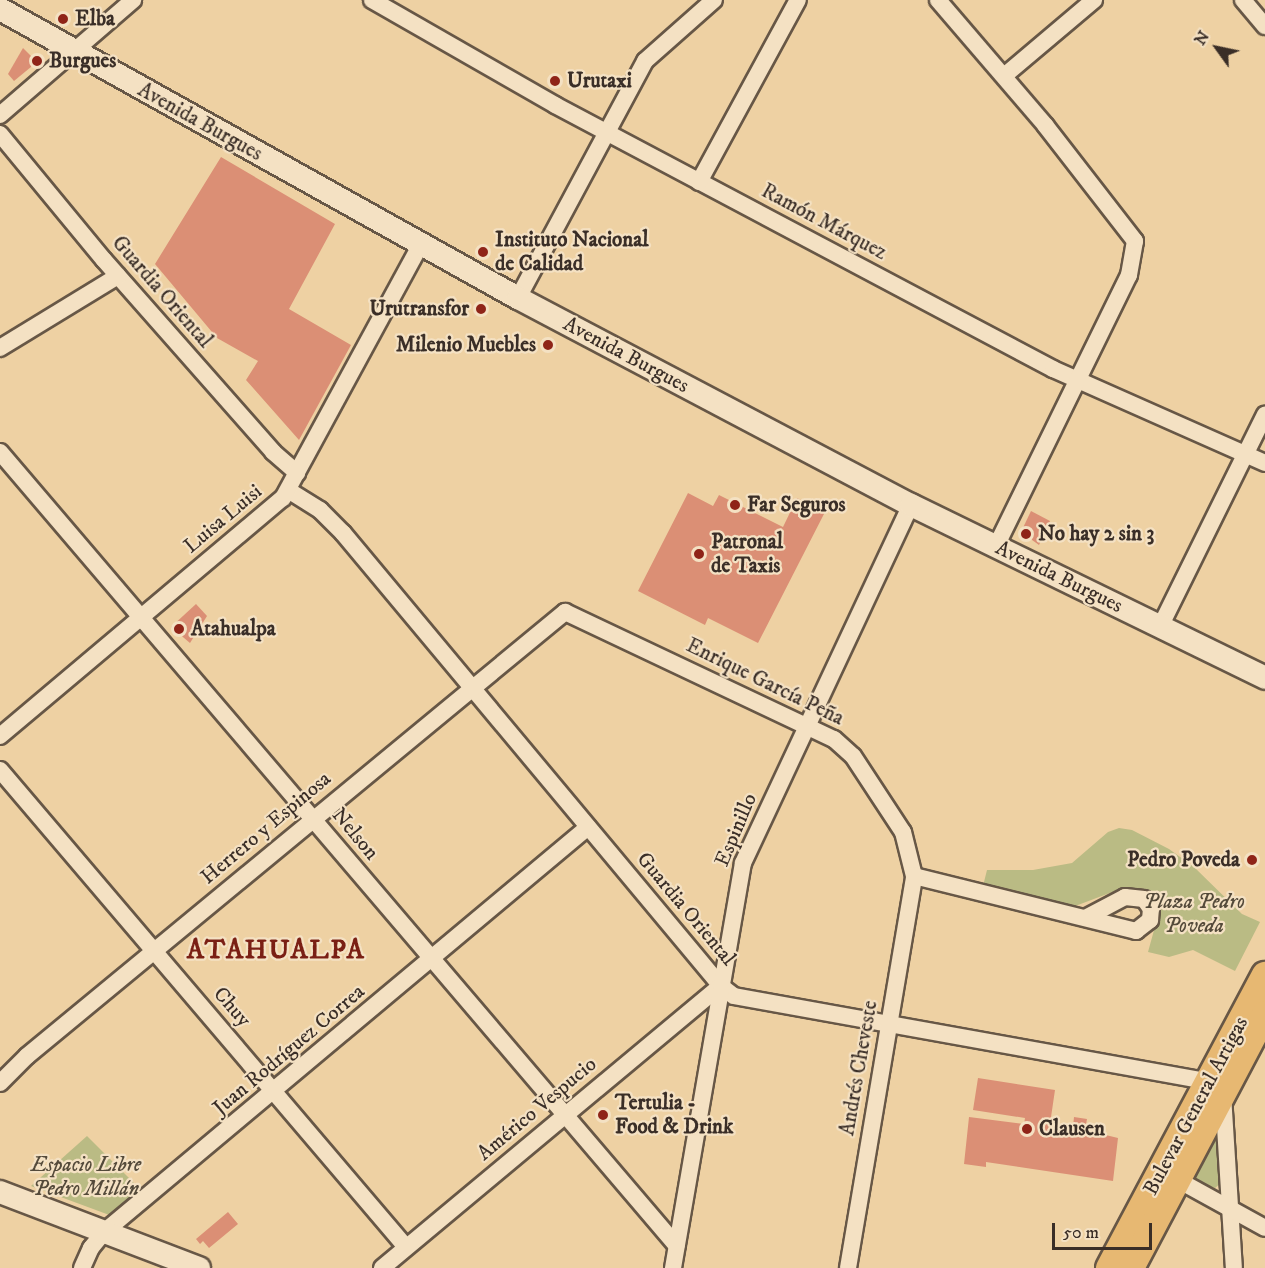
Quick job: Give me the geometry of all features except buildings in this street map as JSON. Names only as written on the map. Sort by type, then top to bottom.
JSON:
[{"type":"main road","name":"Bulevar General Artigas","points":[[1131,1268],[1178,1180],[1265,975]]},
{"type":"main road","name":"Bulevar General Artigas","points":[[1109,1268],[1216,1088],[1265,1014]]},
{"type":"street","points":[[0,116],[133,0]]},
{"type":"street","name":"Ramón Márquez","points":[[372,0],[606,133],[1077,380],[1265,463]]},
{"type":"street","points":[[518,298],[645,62],[714,0]]},
{"type":"street","points":[[699,182],[798,0]]},
{"type":"street","points":[[938,0],[1004,76],[1131,231],[1136,248],[1129,275],[996,545]]},
{"type":"street","points":[[1004,76],[1094,0]]},
{"type":"street","points":[[1244,0],[1265,26]]},
{"type":"street","name":"Avenida Burgues","points":[[0,9],[420,246],[518,298],[911,505],[1265,678]]},
{"type":"street","name":"Guardia Oriental","points":[[0,134],[118,276],[273,452],[297,473]]},
{"type":"street","name":"Luisa Luisi","points":[[0,736],[277,504],[288,490],[420,246]]},
{"type":"street","points":[[0,348],[118,276]]},
{"type":"street","points":[[1160,627],[1265,415]]},
{"type":"street","name":"Nelson","points":[[0,452],[677,1246]]},
{"type":"street","name":"Guardia Oriental","points":[[288,490],[320,510],[343,533],[721,986],[734,996],[890,1022],[1216,1088]]},
{"type":"street","name":"Espinillo","points":[[673,1268],[743,864],[911,505]]},
{"type":"street","name":"Herrero y Espinosa","points":[[2,1075],[565,612]]},
{"type":"street","name":"Enrique García Peña","points":[[565,612],[834,739],[853,756],[903,832],[914,876]]},
{"type":"street","name":"Chuy","points":[[0,770],[406,1247]]},
{"type":"street","name":"Juan Rodríguez Correa","points":[[82,1268],[91,1248],[104,1232],[588,827]]},
{"type":"street","points":[[914,876],[1087,917]]},
{"type":"street","name":"Andrés Cheveste","points":[[848,1268],[914,876]]},
{"type":"street","name":"Américo Vespucio","points":[[382,1268],[721,986]]},
{"type":"street","points":[[1216,1088],[1230,1209],[1234,1268]]},
{"type":"street","points":[[1178,1180],[1265,1228]]},
{"type":"street","points":[[0,1192],[199,1268]]},
{"type":"green space","name":"Plaza Pedro Poveda","points":[[1119,828],[1132,830],[1169,849],[1194,867],[1242,914],[1260,922],[1235,971],[1193,950],[1169,957],[1148,952],[1159,912],[1153,897],[1143,890],[1115,891],[1070,908],[983,886],[987,870],[1033,870],[1072,863],[1108,832]]},
{"type":"green space","points":[[1215,1130],[1221,1183],[1215,1188],[1192,1179]]},
{"type":"green space","name":"Espacio Libre Pedro Millán","points":[[87,1136],[144,1193],[112,1216],[31,1186]]},
{"type":"place","name":"Elba","points":[[63,19]]},
{"type":"place","name":"Burgues","points":[[37,61]]},
{"type":"place","name":"Urutaxi","points":[[555,81]]},
{"type":"place","name":"Instituto Nacional de Calidad","points":[[483,252]]},
{"type":"place","name":"Urutransfor","points":[[481,309]]},
{"type":"place","name":"Milenio Muebles","points":[[548,345]]},
{"type":"place","name":"Far Seguros","points":[[735,505]]},
{"type":"place","name":"No hay 2 sin 3","points":[[1026,534]]},
{"type":"place","name":"Patronal de Taxis","points":[[699,554]]},
{"type":"place","name":"Atahualpa","points":[[179,629]]},
{"type":"place","name":"Pedro Poveda","points":[[1252,860]]},
{"type":"place","name":"Tertulia - Food & Drink","points":[[603,1115]]},
{"type":"place","name":"Clausen","points":[[1027,1129]]},
{"type":"district","name":"ATAHUALPA","points":[[276,951]]}]
